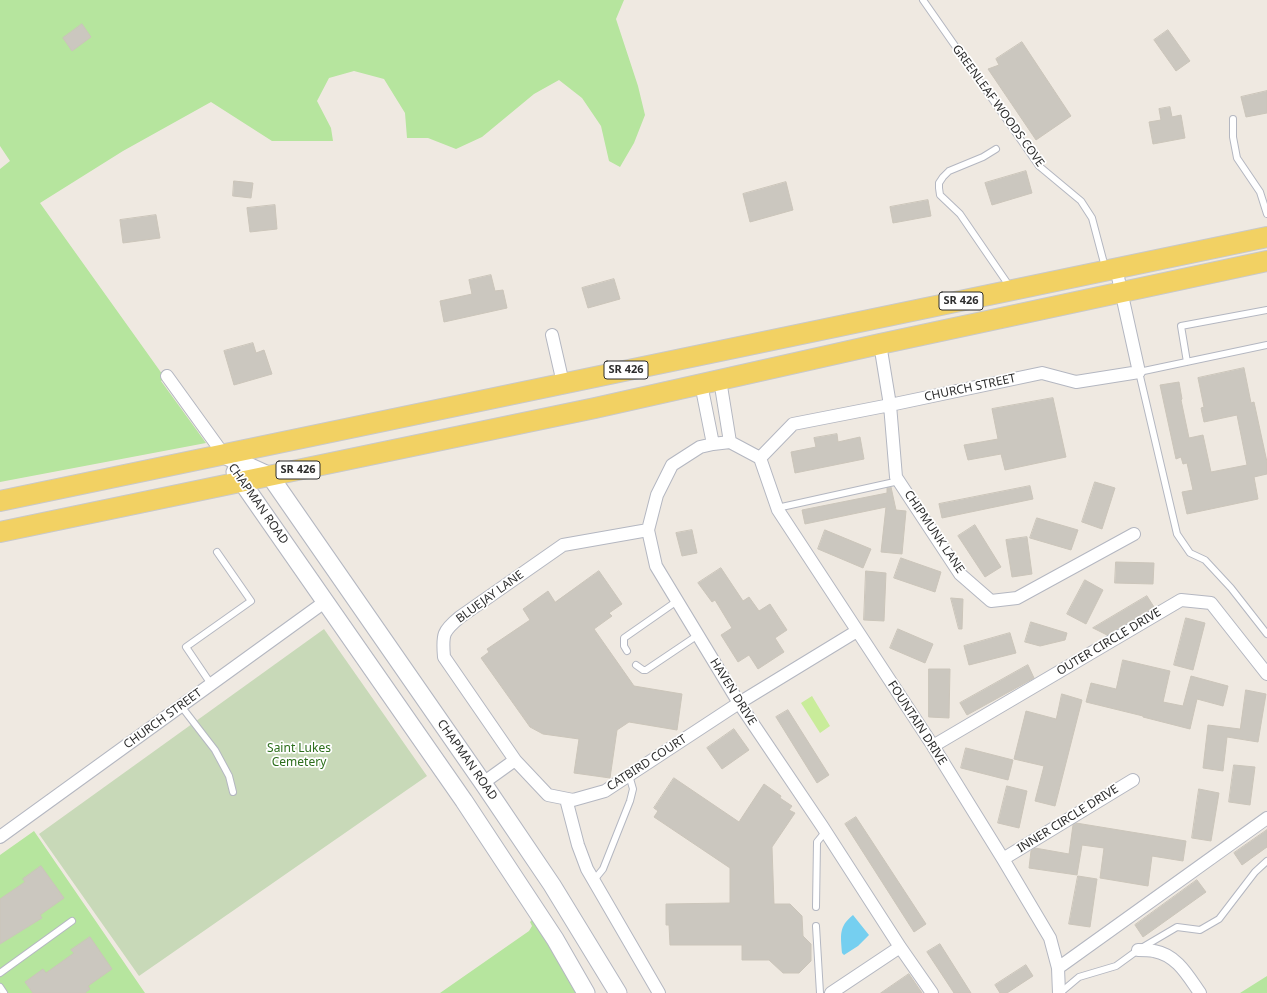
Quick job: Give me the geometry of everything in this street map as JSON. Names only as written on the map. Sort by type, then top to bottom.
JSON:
[{"type":"main road","name":"SR 426","points":[[0,502],[563,383],[1267,237]]},
{"type":"main road","name":"SR 426","points":[[0,532],[243,482],[711,382],[1267,261]]},
{"type":"street","points":[[1111,270],[1121,292],[1139,372]]},
{"type":"street","points":[[552,335],[563,383]]},
{"type":"street","name":"CHIPMUNK LANE","points":[[880,344],[890,405],[896,478],[960,574],[991,601],[1017,598],[1134,534]]},
{"type":"street","name":"CHURCH STREET","points":[[760,458],[793,424],[1042,373],[1076,382],[1139,372]]},
{"type":"street","points":[[167,376],[224,455]]},
{"type":"street","points":[[711,382],[730,442]]},
{"type":"street","points":[[711,382],[713,444],[730,442],[760,458]]},
{"type":"street","name":"HAVEN DRIVE","points":[[713,444],[700,447],[672,465],[657,495],[648,530],[656,566],[739,703],[826,831],[900,947],[932,993]]},
{"type":"street","name":"CHAPMAN ROAD","points":[[224,455],[270,476],[552,884],[618,993]]},
{"type":"street","name":"CHAPMAN ROAD","points":[[224,455],[464,800],[555,939],[586,993]]},
{"type":"street","name":"FOUNTAIN DRIVE","points":[[760,458],[777,508],[933,746],[1050,938],[1058,968],[1059,993]]},
{"type":"street","name":"BLUEJAY LANE","points":[[515,760],[444,656],[443,644],[446,629],[460,617],[563,545],[648,530]]},
{"type":"street","name":"OUTER CIRCLE DRIVE","points":[[933,746],[1180,600],[1211,603],[1267,674]]},
{"type":"street","name":"CHURCH STREET","points":[[0,837],[326,601]]},
{"type":"street","name":"CATBIRD COURT","points":[[515,760],[548,795],[572,800],[605,791],[739,703],[857,631]]},
{"type":"street","points":[[483,783],[515,760]]},
{"type":"street","name":"INNER CIRCLE DRIVE","points":[[1003,859],[1133,780]]},
{"type":"street","points":[[566,799],[578,845],[587,869],[659,993]]},
{"type":"street","points":[[1058,968],[1267,818]]},
{"type":"street","points":[[831,993],[900,947]]},
{"type":"street","points":[[1138,950],[1155,951],[1167,955],[1181,966],[1200,993]]},
{"type":"lane","name":"GREENLEAF WOODS COVE","points":[[923,0],[1039,166],[1080,200],[1092,218],[1111,270]]},
{"type":"lane","points":[[1233,118],[1233,137],[1237,158],[1260,192],[1267,214]]},
{"type":"lane","points":[[996,149],[983,157],[950,171],[943,177],[938,188],[940,194],[960,214],[1012,290]]},
{"type":"lane","points":[[1187,362],[1181,326],[1267,310]]},
{"type":"lane","points":[[1267,345],[1139,372],[1178,534],[1190,553],[1205,560],[1231,588],[1267,634]]},
{"type":"lane","points":[[777,508],[899,481]]},
{"type":"lane","points":[[211,684],[186,647],[251,601],[217,552]]},
{"type":"lane","points":[[627,651],[624,646],[624,638],[677,600]]},
{"type":"lane","points":[[636,665],[643,670],[646,670],[698,635]]},
{"type":"lane","points":[[181,706],[215,750],[229,776],[233,792]]},
{"type":"lane","points":[[594,880],[604,869],[630,801],[633,789],[629,775]]},
{"type":"lane","points":[[816,907],[818,842],[826,831]]},
{"type":"lane","points":[[1059,993],[1079,977],[1116,966],[1138,950],[1177,927],[1200,930],[1219,919],[1255,872],[1267,861]]},
{"type":"lane","points":[[0,973],[72,921]]},
{"type":"lane","points":[[816,926],[820,993]]},
{"type":"lane","points":[[0,987],[4,993]]},
{"type":"green space","points":[[0,0],[624,0],[616,19],[638,86],[645,115],[634,143],[620,167],[609,161],[601,126],[582,98],[559,80],[534,94],[482,137],[456,149],[428,138],[407,138],[405,113],[384,79],[354,71],[329,78],[317,101],[331,128],[333,141],[272,141],[211,102],[123,151],[40,203],[165,378],[161,381],[206,443],[0,482],[0,169],[10,161],[0,146]]},
{"type":"green space","name":"Saint Lukes Cemetery","points":[[324,629],[427,776],[139,976],[39,834]]},
{"type":"green space","points":[[812,696],[830,726],[820,733],[801,703]]},
{"type":"green space","points":[[34,831],[145,993],[0,993],[0,855]]},
{"type":"green space","points":[[533,919],[578,993],[440,993],[529,931],[532,926],[530,922]]},
{"type":"green space","points":[[1267,976],[1267,993],[1240,993]]},
{"type":"water","points":[[853,915],[869,935],[858,946],[844,955],[842,953],[841,942],[842,932],[848,919]]},
{"type":"building","points":[[82,24],[91,37],[72,51],[63,38]]},
{"type":"building","points":[[1168,30],[1190,61],[1176,71],[1154,40]]},
{"type":"building","points":[[1022,42],[1071,116],[1036,140],[988,69],[999,65],[996,59]]},
{"type":"building","points":[[1267,91],[1267,113],[1246,117],[1241,97]]},
{"type":"building","points":[[1170,107],[1172,117],[1181,115],[1185,138],[1153,144],[1149,122],[1161,120],[1159,109]]},
{"type":"building","points":[[1026,171],[1032,193],[992,205],[985,183]]},
{"type":"building","points":[[234,181],[253,183],[251,198],[233,196]]},
{"type":"building","points":[[786,182],[793,210],[750,222],[743,194]]},
{"type":"building","points":[[928,200],[931,216],[893,223],[890,207]]},
{"type":"building","points":[[275,205],[277,229],[250,232],[247,208]]},
{"type":"building","points":[[156,215],[160,238],[123,243],[120,220]]},
{"type":"building","points":[[491,275],[495,291],[503,290],[507,308],[444,322],[440,301],[472,294],[469,280]]},
{"type":"building","points":[[614,279],[620,299],[588,308],[582,288]]},
{"type":"building","points":[[253,343],[256,353],[264,350],[272,374],[234,385],[224,351]]},
{"type":"building","points":[[1244,368],[1251,403],[1254,402],[1267,462],[1267,474],[1254,477],[1258,499],[1187,514],[1182,492],[1193,490],[1187,463],[1183,464],[1181,457],[1176,459],[1160,385],[1179,382],[1189,438],[1203,435],[1211,472],[1247,465],[1237,415],[1204,422],[1201,408],[1204,407],[1198,378]]},
{"type":"building","points":[[1053,398],[1066,457],[1005,470],[1001,454],[968,460],[964,445],[998,439],[992,409]]},
{"type":"building","points":[[837,434],[838,442],[860,437],[864,459],[795,473],[791,452],[816,447],[814,438]]},
{"type":"building","points":[[1095,482],[1115,488],[1102,529],[1082,522]]},
{"type":"building","points":[[1030,486],[1033,499],[942,518],[939,504]]},
{"type":"building","points":[[891,487],[896,510],[906,511],[902,554],[881,552],[886,507],[805,524],[802,510],[887,493],[887,488]]},
{"type":"building","points":[[1037,518],[1078,530],[1071,550],[1030,538]]},
{"type":"building","points":[[975,525],[1001,567],[985,577],[958,536]]},
{"type":"building","points":[[692,530],[697,553],[682,556],[676,533]]},
{"type":"building","points":[[825,530],[871,549],[863,568],[818,549]]},
{"type":"building","points":[[1027,537],[1032,574],[1012,577],[1006,540]]},
{"type":"building","points":[[901,558],[941,572],[935,592],[894,578]]},
{"type":"building","points":[[1116,562],[1154,563],[1153,584],[1115,583]]},
{"type":"building","points":[[721,568],[743,601],[749,597],[759,611],[770,604],[787,630],[775,638],[784,652],[758,669],[749,655],[738,662],[721,635],[732,628],[715,600],[712,602],[698,583]]},
{"type":"building","points":[[599,571],[622,604],[609,613],[612,616],[594,629],[634,686],[682,694],[677,730],[629,722],[617,730],[610,778],[574,773],[579,739],[543,734],[530,727],[481,658],[489,652],[487,649],[530,620],[523,609],[548,591],[555,602]]},
{"type":"building","points":[[866,571],[886,573],[884,621],[864,620]]},
{"type":"building","points":[[1085,580],[1103,590],[1086,624],[1067,614]]},
{"type":"building","points":[[1147,596],[1154,607],[1107,635],[1093,628]]},
{"type":"building","points":[[951,598],[963,599],[962,629],[959,629]]},
{"type":"building","points":[[1186,618],[1205,623],[1193,670],[1174,665]]},
{"type":"building","points":[[1031,622],[1067,633],[1065,640],[1040,646],[1025,642]]},
{"type":"building","points":[[898,629],[933,644],[925,663],[890,648]]},
{"type":"building","points":[[1010,633],[1016,653],[969,665],[964,646]]},
{"type":"building","points":[[1123,660],[1170,671],[1163,702],[1183,706],[1191,676],[1228,686],[1223,706],[1197,699],[1190,729],[1086,702],[1091,683],[1116,689]]},
{"type":"building","points":[[1028,665],[1034,678],[967,715],[960,703]]},
{"type":"building","points":[[929,669],[950,669],[949,718],[929,717]]},
{"type":"building","points":[[1246,690],[1266,694],[1258,742],[1227,737],[1223,771],[1203,768],[1208,725],[1240,729]]},
{"type":"building","points":[[1062,694],[1082,700],[1055,806],[1035,801],[1044,766],[1014,759],[1026,711],[1056,719]]},
{"type":"building","points":[[788,710],[829,775],[817,783],[776,717]]},
{"type":"building","points":[[734,729],[749,750],[722,769],[707,748]]},
{"type":"building","points":[[966,748],[1013,760],[1008,780],[961,768]]},
{"type":"building","points":[[1234,765],[1255,767],[1250,805],[1229,802]]},
{"type":"building","points":[[674,778],[739,822],[764,784],[792,806],[789,810],[795,813],[772,847],[774,904],[790,904],[802,916],[803,936],[811,944],[811,961],[799,973],[783,973],[769,960],[742,960],[742,945],[670,945],[669,925],[666,925],[666,904],[730,903],[730,868],[654,817],[658,811],[654,808]]},
{"type":"building","points":[[1007,786],[1027,791],[1019,828],[998,823]]},
{"type":"building","points":[[1199,789],[1219,793],[1211,841],[1192,838]]},
{"type":"building","points":[[856,817],[926,924],[914,932],[845,824]]},
{"type":"building","points":[[1076,823],[1186,841],[1183,861],[1152,856],[1148,886],[1100,878],[1104,848],[1082,845],[1077,875],[1029,868],[1031,851],[1035,848],[1069,854],[1073,825]]},
{"type":"building","points":[[1267,830],[1267,847],[1242,865],[1234,853]]},
{"type":"building","points":[[41,866],[64,898],[40,915],[42,918],[0,944],[0,899],[25,882],[23,879]]},
{"type":"building","points":[[1078,876],[1097,879],[1090,927],[1069,924]]},
{"type":"building","points":[[1197,880],[1206,892],[1143,937],[1135,925]]},
{"type":"building","points":[[90,937],[112,969],[88,986],[90,989],[85,993],[33,993],[25,982],[43,969],[46,973],[74,953],[71,950]]},
{"type":"building","points":[[940,944],[971,993],[954,993],[927,952]]},
{"type":"building","points":[[1026,965],[1033,976],[1007,993],[1000,993],[995,985]]},
{"type":"building","points":[[909,974],[922,993],[881,993]]}]
